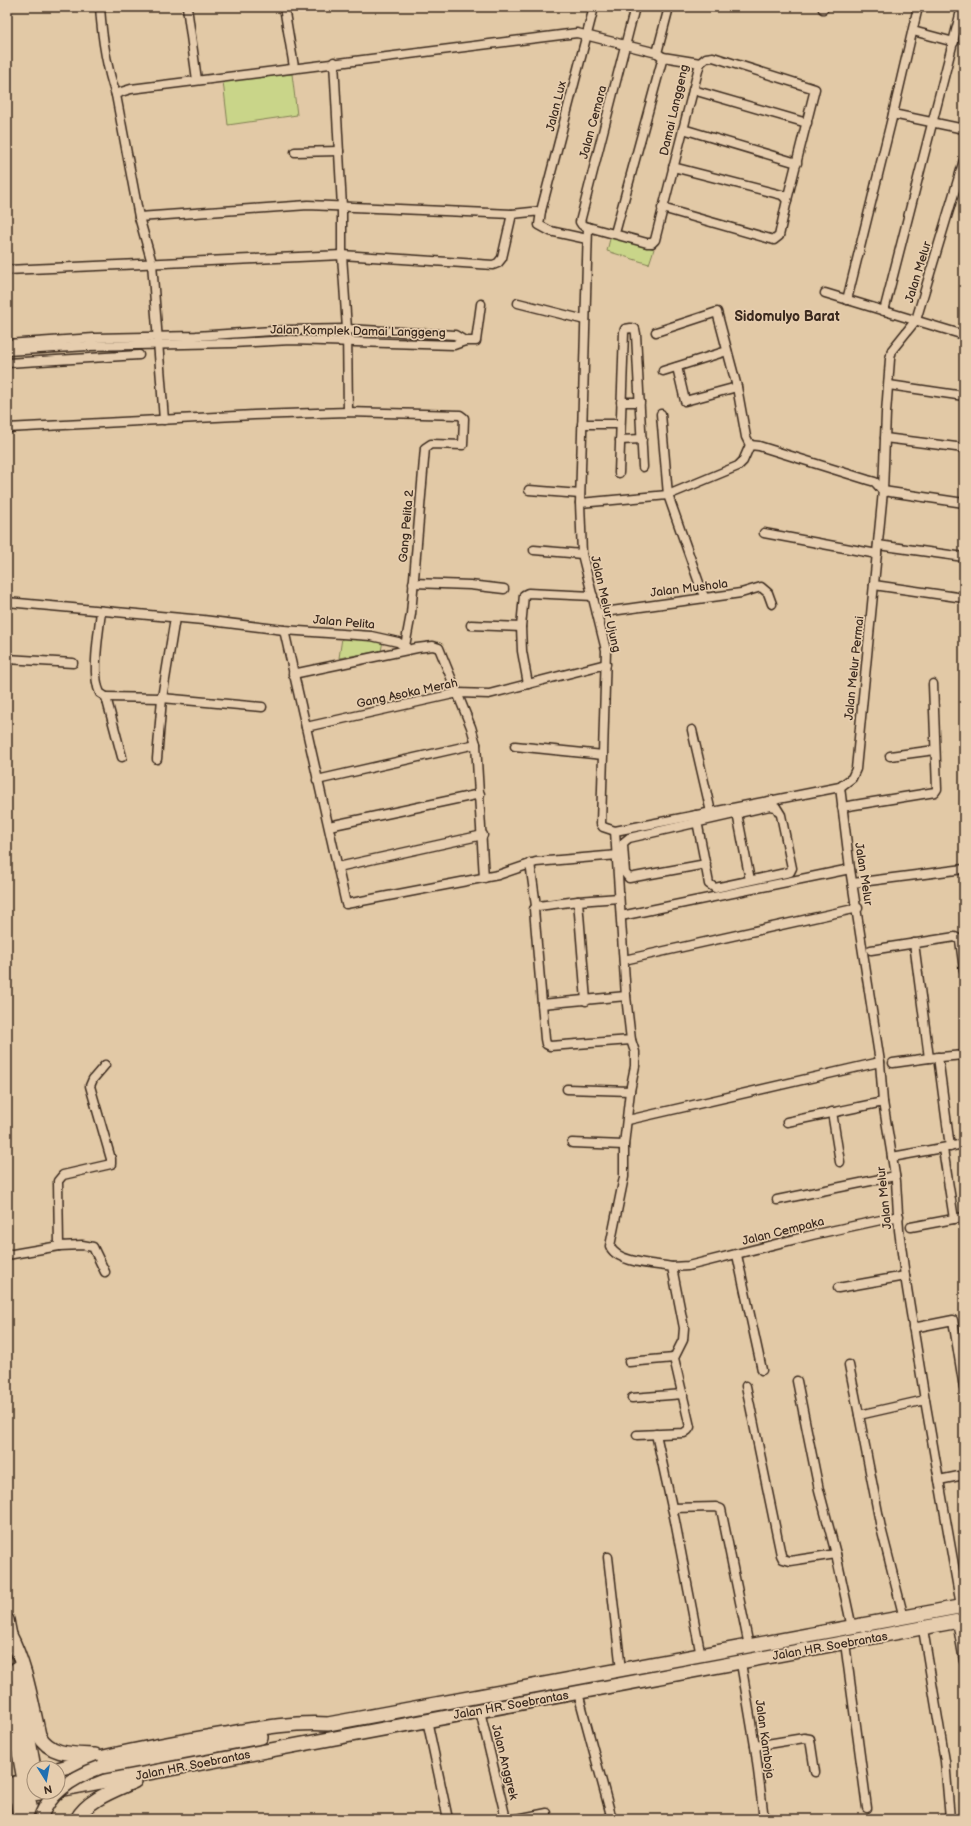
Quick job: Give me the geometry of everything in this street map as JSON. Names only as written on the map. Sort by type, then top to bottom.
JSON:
[{"type":"main road","name":"Jalan HR. Soebrantas","points":[[103,1761],[328,1724],[852,1628],[962,1606]]},
{"type":"main road","points":[[7,1620],[33,1760]]},
{"type":"main road","name":"Jalan HR. Soebrantas","points":[[66,1789],[960,1621]]},
{"type":"main road","points":[[9,1633],[17,1649],[25,1672],[39,1735],[44,1744],[55,1750],[103,1761]]},
{"type":"main road","points":[[619,1671],[621,1685]]},
{"type":"main road","points":[[7,1687],[26,1789],[20,1819]]},
{"type":"main road","points":[[66,1768],[103,1761]]},
{"type":"main road","points":[[40,1819],[50,1800],[67,1784],[103,1761]]},
{"type":"main road","points":[[77,1819],[91,1805],[108,1793],[155,1772]]},
{"type":"main road","points":[[29,1800],[33,1819]]},
{"type":"main road","points":[[33,1800],[44,1819]]},
{"type":"street","points":[[100,7],[102,35],[110,76],[116,95],[139,217],[152,263],[164,420]]},
{"type":"street","points":[[188,7],[197,80]]},
{"type":"street","points":[[284,7],[294,68]]},
{"type":"street","name":"Jalan Lux","points":[[541,211],[594,7]]},
{"type":"street","name":"Jalan Cemara","points":[[587,239],[588,227],[582,225],[580,222],[635,7]]},
{"type":"street","points":[[116,95],[131,89],[197,80],[577,33],[660,55],[669,7]]},
{"type":"street","points":[[847,300],[918,7]]},
{"type":"street","points":[[884,311],[962,7]]},
{"type":"street","points":[[913,31],[954,42]]},
{"type":"street","name":"Damai Langgeng","points":[[588,227],[614,233],[647,244],[652,243],[655,240],[700,63],[660,55],[614,233]]},
{"type":"street","points":[[662,208],[774,240],[779,236],[796,163],[808,123],[816,88],[713,57],[706,58],[700,63]]},
{"type":"street","points":[[7,428],[254,415],[348,412],[347,329],[342,255],[342,207],[334,62]]},
{"type":"street","points":[[693,90],[808,123]]},
{"type":"street","points":[[893,114],[964,129]]},
{"type":"street","points":[[683,129],[796,163]]},
{"type":"street","points":[[296,152],[339,151]]},
{"type":"street","name":"Jalan Melur","points":[[883,491],[884,438],[892,350],[916,320],[964,160]]},
{"type":"street","points":[[673,167],[762,192],[782,195],[787,200]]},
{"type":"street","points":[[139,217],[308,205],[512,214],[541,211],[539,226],[550,231],[587,239]]},
{"type":"street","points":[[7,270],[342,255],[493,265],[498,263],[502,258],[512,214]]},
{"type":"street","name":"Jalan Melur Ujung","points":[[587,239],[580,494],[582,554],[604,641],[606,664],[601,824],[603,828],[615,831]]},
{"type":"street","points":[[825,293],[964,335]]},
{"type":"street","points":[[518,303],[585,320]]},
{"type":"street","points":[[465,341],[476,341],[480,304]]},
{"type":"street","points":[[656,332],[717,312],[737,387],[746,437],[750,445]]},
{"type":"street","points":[[619,473],[624,332],[625,329],[631,328],[635,329],[636,334],[644,467]]},
{"type":"street","name":"Jalan Komplek Damai Langgeng","points":[[7,351],[158,341],[288,330],[347,329],[455,336],[465,341]]},
{"type":"street","points":[[393,342],[395,332]]},
{"type":"street","points":[[232,334],[232,343]]},
{"type":"street","name":"Jalan Komplek Damai Langgeng","points":[[7,344],[94,338],[232,343],[291,340],[454,345],[465,341]]},
{"type":"street","points":[[88,346],[88,358]]},
{"type":"street","points":[[16,350],[16,362]]},
{"type":"street","points":[[663,371],[728,351]]},
{"type":"street","points":[[7,363],[140,355]]},
{"type":"street","points":[[677,367],[686,401],[737,387]]},
{"type":"street","points":[[889,385],[964,396]]},
{"type":"street","points":[[621,402],[640,402]]},
{"type":"street","name":"Gang Pelita 2","points":[[348,412],[460,415],[464,418],[463,445],[431,444],[425,448],[407,648]]},
{"type":"street","points":[[661,414],[668,495],[704,597]]},
{"type":"street","points":[[582,424],[620,424]]},
{"type":"street","points":[[884,438],[964,448]]},
{"type":"street","points":[[620,440],[642,439]]},
{"type":"street","points":[[750,445],[758,446],[875,482],[883,491],[964,503]]},
{"type":"street","points":[[580,503],[668,495],[738,466],[743,461],[750,445]]},
{"type":"street","points":[[529,490],[580,494]]},
{"type":"street","name":"Jalan Melur Permai","points":[[840,787],[852,778],[856,770],[883,491]]},
{"type":"street","points":[[764,533],[877,554]]},
{"type":"street","points":[[878,545],[964,557]]},
{"type":"street","points":[[534,550],[582,554]]},
{"type":"street","points":[[413,584],[470,585],[504,589]]},
{"type":"street","points":[[874,585],[964,598]]},
{"type":"street","name":"Jalan Mushola","points":[[597,613],[741,593],[761,587],[768,593],[772,604]]},
{"type":"street","points":[[528,684],[522,651],[521,627],[523,597],[526,594],[593,596]]},
{"type":"street","name":"Jalan Pelita","points":[[7,602],[284,630],[371,636],[398,642],[407,648],[430,646],[439,648],[458,693],[476,744],[483,834],[484,878]]},
{"type":"street","points":[[101,611],[96,670],[97,683],[100,693],[106,697],[162,698],[262,707]]},
{"type":"street","points":[[157,759],[162,698],[175,618]]},
{"type":"street","points":[[471,625],[521,627]]},
{"type":"street","points":[[284,630],[345,902],[348,904],[484,878],[498,875],[530,863],[618,855]]},
{"type":"street","points":[[293,674],[407,648]]},
{"type":"street","points":[[7,660],[73,663]]},
{"type":"street","name":"Gang Asoka Merah","points":[[306,727],[458,693],[490,694],[606,664]]},
{"type":"street","points":[[842,807],[933,793],[937,789],[933,684]]},
{"type":"street","points":[[106,697],[122,757]]},
{"type":"street","points":[[692,730],[711,812]]},
{"type":"street","points":[[317,780],[476,744]]},
{"type":"street","points":[[515,746],[603,754]]},
{"type":"street","points":[[890,756],[935,750]]},
{"type":"street","points":[[706,864],[629,878],[625,873],[623,845],[627,839],[697,818],[711,812],[840,787]]},
{"type":"street","name":"Jalan Melur","points":[[840,787],[850,869],[858,908],[880,1062],[883,1102],[895,1176],[905,1276],[924,1400],[962,1606]]},
{"type":"street","points":[[329,826],[480,794]]},
{"type":"street","points":[[615,831],[697,818],[737,813],[770,806],[776,807],[779,810],[792,868],[790,872],[715,888],[709,884],[697,818]]},
{"type":"street","points":[[737,813],[750,880]]},
{"type":"street","name":"Jalan Cempaka","points":[[615,831],[618,855],[619,898],[626,996],[631,1040],[635,1057],[624,1145],[624,1177],[621,1198],[610,1243],[612,1250],[627,1259],[672,1267],[688,1266],[737,1255],[812,1235],[899,1216]]},
{"type":"street","points":[[338,867],[483,834]]},
{"type":"street","points":[[530,863],[536,906],[534,909],[546,1044],[550,1046],[631,1040]]},
{"type":"street","points":[[853,883],[964,868]]},
{"type":"street","points":[[621,916],[850,869]]},
{"type":"street","points":[[536,906],[619,898]]},
{"type":"street","points":[[578,901],[586,1001]]},
{"type":"street","points":[[624,960],[858,908]]},
{"type":"street","points":[[871,950],[950,937],[958,938],[960,940],[964,970]]},
{"type":"street","points":[[914,943],[929,1058]]},
{"type":"street","points":[[542,1004],[626,996]]},
{"type":"street","points":[[893,1063],[964,1055]]},
{"type":"street","points":[[938,1058],[954,1219]]},
{"type":"street","points":[[628,1120],[880,1062]]},
{"type":"street","points":[[59,1246],[58,1181],[60,1177],[63,1175],[109,1165],[112,1162],[90,1086],[93,1079],[105,1065]]},
{"type":"street","points":[[567,1089],[630,1092]]},
{"type":"street","points":[[787,1122],[883,1102]]},
{"type":"street","points":[[832,1112],[840,1162]]},
{"type":"street","points":[[572,1143],[624,1145]]},
{"type":"street","points":[[892,1157],[964,1144]]},
{"type":"street","points":[[777,1200],[895,1176]]},
{"type":"street","points":[[911,1228],[964,1218]]},
{"type":"street","points":[[7,1255],[59,1246],[82,1245],[93,1247],[105,1272]]},
{"type":"street","points":[[737,1255],[762,1370]]},
{"type":"street","points":[[637,1435],[684,1432],[688,1430],[689,1424],[674,1358],[683,1340],[684,1328],[672,1267]]},
{"type":"street","points":[[838,1288],[905,1276]]},
{"type":"street","points":[[913,1328],[953,1320],[964,1388]]},
{"type":"street","points":[[629,1362],[674,1358]]},
{"type":"street","points":[[849,1364],[881,1528],[904,1618]]},
{"type":"street","points":[[797,1381],[819,1490],[836,1554],[852,1628]]},
{"type":"street","points":[[746,1386],[783,1559],[790,1561],[836,1554]]},
{"type":"street","points":[[632,1398],[683,1394]]},
{"type":"street","points":[[859,1415],[924,1400]]},
{"type":"street","points":[[656,1434],[701,1656]]},
{"type":"street","points":[[939,1480],[964,1476]]},
{"type":"street","points":[[672,1508],[716,1507],[721,1509],[749,1646]]},
{"type":"street","points":[[608,1557],[619,1671]]},
{"type":"street","points":[[960,1621],[964,1661]]},
{"type":"street","points":[[923,1629],[945,1761],[950,1819]]},
{"type":"street","points":[[845,1643],[866,1808]]},
{"type":"street","name":"Jalan Kamboja","points":[[741,1663],[755,1746],[764,1819]]},
{"type":"street","points":[[578,1693],[612,1819]]},
{"type":"street","name":"Jalan Anggrek","points":[[480,1711],[506,1819]]},
{"type":"street","points":[[427,1720],[448,1819]]},
{"type":"street","points":[[755,1746],[807,1738],[811,1741],[814,1772]]},
{"type":"street","points":[[517,1819],[547,1813]]},
{"type":"green space","points":[[292,74],[297,115],[228,125],[223,81]]},
{"type":"green space","points":[[611,235],[654,249],[649,264],[607,251]]},
{"type":"green space","points":[[342,638],[383,641],[381,651],[339,658]]},
{"type":"district","name":"Sidomulyo Barat","points":[[787,316]]}]
